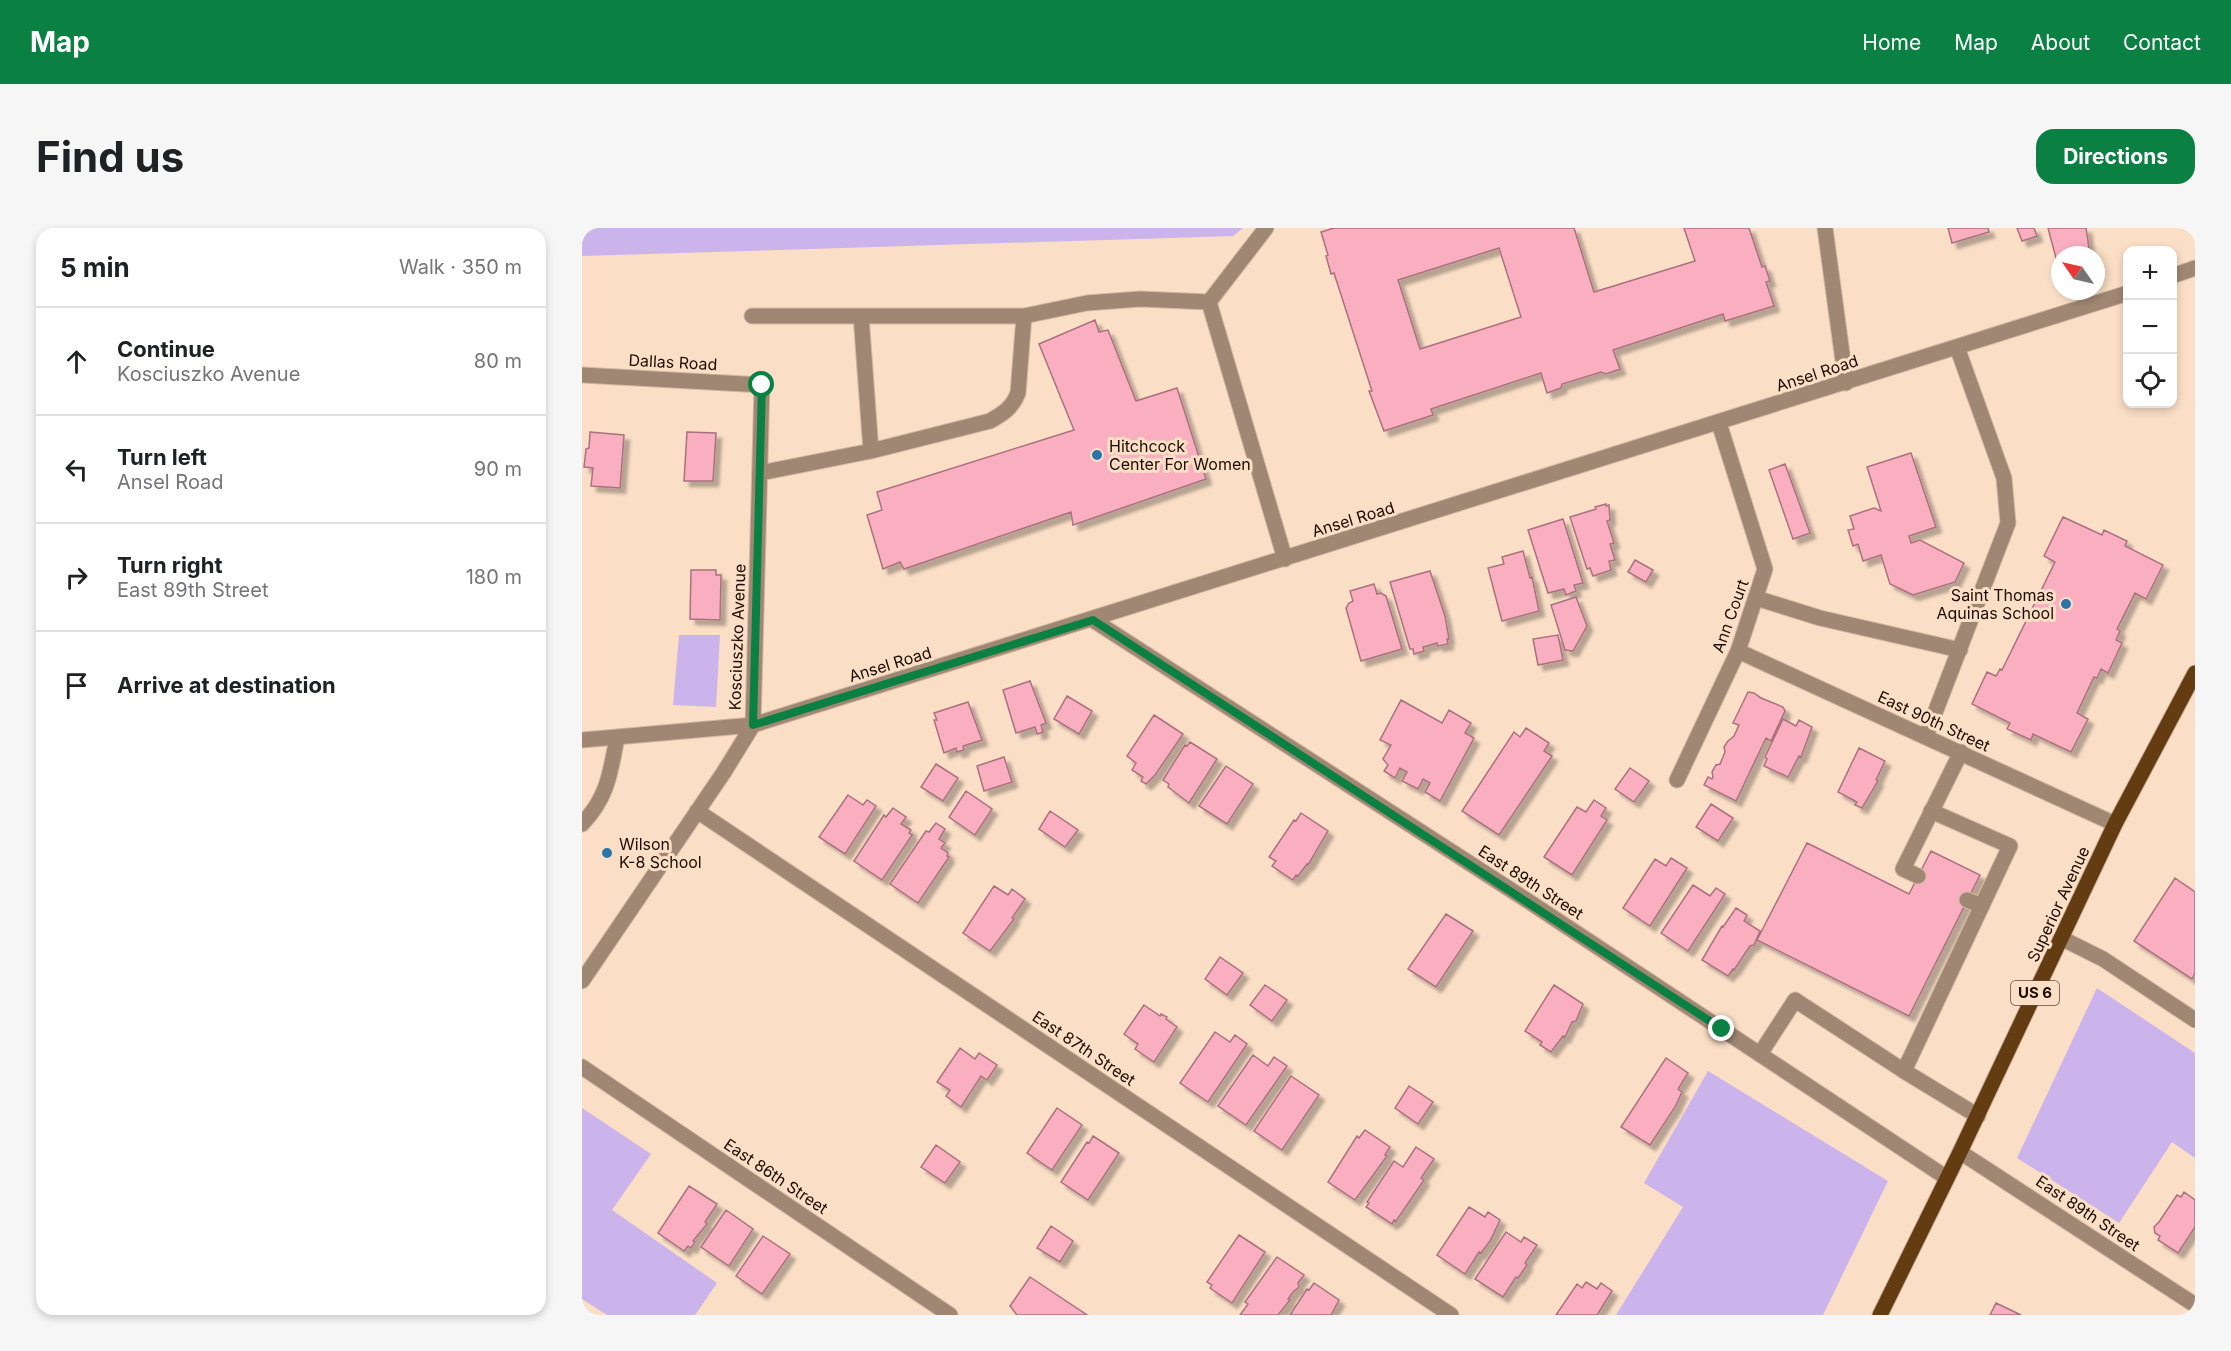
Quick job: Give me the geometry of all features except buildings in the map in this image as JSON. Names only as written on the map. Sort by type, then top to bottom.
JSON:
[{"type":"main road","name":"Superior Avenue","points":[[1880,1315],[2115,824],[2195,675]]},
{"type":"street","points":[[1209,302],[1266,228]]},
{"type":"street","points":[[1825,228],[1846,382]]},
{"type":"street","points":[[2177,274],[2195,268]]},
{"type":"street","name":"Ansel Road","points":[[582,740],[753,725],[1719,423],[2123,293]]},
{"type":"street","points":[[752,316],[1024,316],[1057,308],[1119,300],[1209,302]]},
{"type":"street","points":[[1209,302],[1285,559]]},
{"type":"street","points":[[861,316],[871,451]]},
{"type":"street","points":[[760,473],[871,451],[990,421],[1006,412],[1018,393],[1024,316]]},
{"type":"street","points":[[1926,736],[2008,523],[2004,478],[1957,347]]},
{"type":"street","name":"Dallas Road","points":[[582,375],[762,385]]},
{"type":"street","name":"Kosciuszko Avenue","points":[[582,981],[753,725],[762,385]]},
{"type":"street","name":"Ann Court","points":[[1677,780],[1738,651],[1765,569],[1719,423]]},
{"type":"street","points":[[1756,598],[1820,618],[1960,650]]},
{"type":"street","name":"East 89th Street","points":[[1093,620],[1947,1178]]},
{"type":"street","name":"East 90th Street","points":[[1738,651],[2115,824]]},
{"type":"street","points":[[585,818],[607,787],[617,738]]},
{"type":"street","points":[[1918,876],[1903,869],[1961,752]]},
{"type":"street","name":"East 87th Street","points":[[697,811],[1451,1315]]},
{"type":"street","points":[[1904,1071],[2010,846],[1931,811]]},
{"type":"street","points":[[1967,900],[1982,906]]},
{"type":"street","points":[[2061,938],[2103,959],[2195,1020]]},
{"type":"street","points":[[1760,1054],[1795,1000],[1977,1116]]},
{"type":"street","name":"East 86th Street","points":[[582,1067],[950,1315]]},
{"type":"street","name":"East 89th Street","points":[[1960,1152],[2195,1305]]},
{"type":"shaded area","points":[[582,228],[1243,228],[1233,236],[582,256]]},
{"type":"shaded area","points":[[679,635],[720,635],[716,707],[673,705]]},
{"type":"shaded area","points":[[2097,988],[2195,1053],[2195,1158],[2172,1142],[2119,1223],[2017,1158]]},
{"type":"shaded area","points":[[1708,1071],[1888,1181],[1823,1315],[1616,1315],[1683,1207],[1644,1183]]},
{"type":"shaded area","points":[[582,1108],[651,1154],[612,1210],[717,1283],[695,1315],[607,1315],[582,1299]]},
{"type":"place","name":"Hitchcock Center For Women","points":[[1097,455]]},
{"type":"place","name":"Saint Thomas Aquinas School","points":[[2066,604]]},
{"type":"place","name":"Wilson K-8 School","points":[[607,853]]},
{"type":"route","points":[[762,385],[753,725],[1093,620],[1722,1029]]}]
